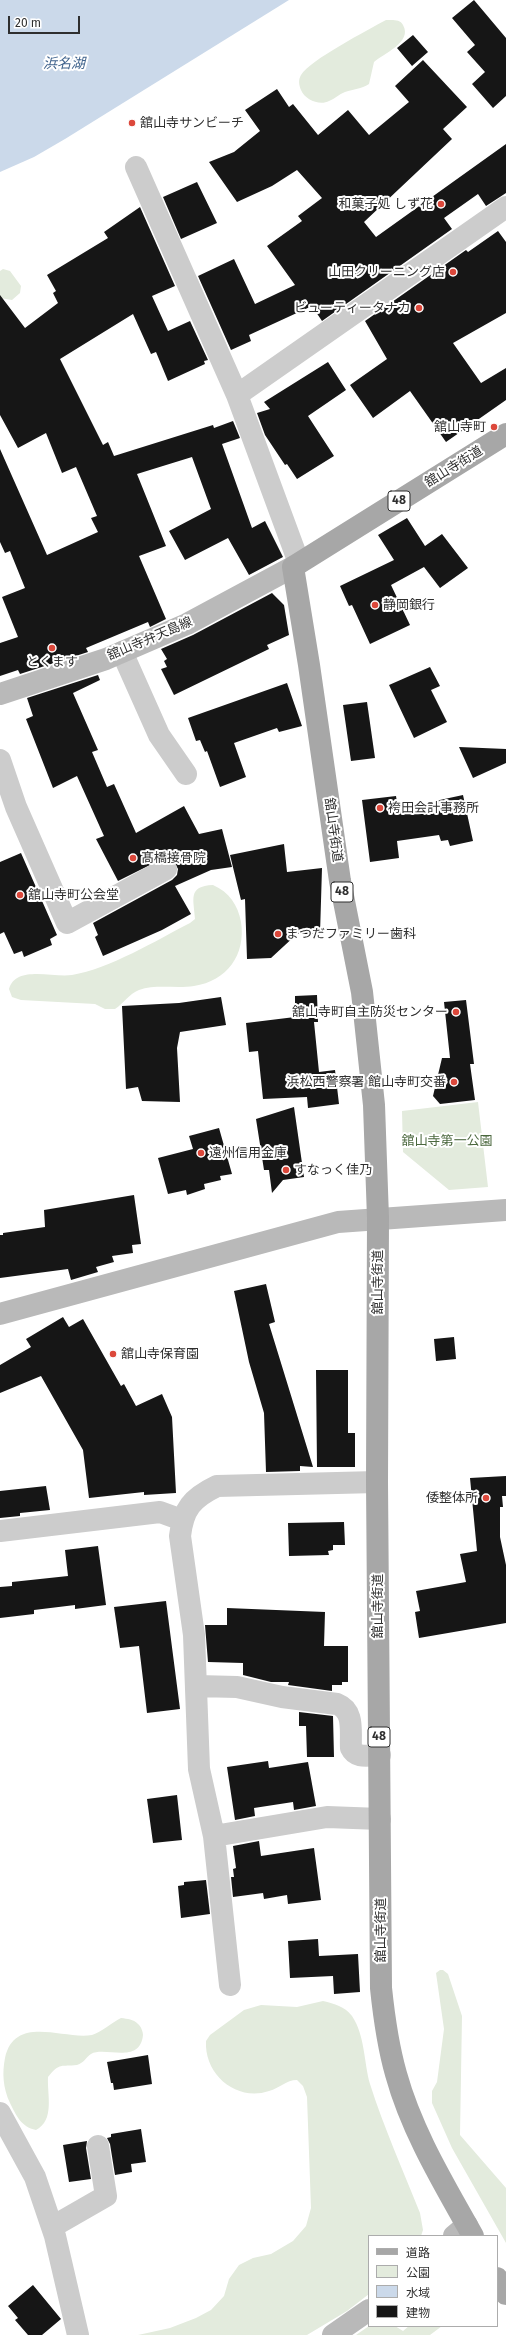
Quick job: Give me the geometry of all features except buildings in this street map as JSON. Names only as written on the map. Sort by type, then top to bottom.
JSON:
[{"type":"main road","name":"舘山寺街道","points":[[464,2232],[405,2102],[389,2046],[381,1988],[377,1482],[378,1218],[374,1105],[362,992],[340,881],[296,565],[506,434]]},
{"type":"main road","points":[[498,2280],[506,2294]]},
{"type":"street","points":[[136,167],[237,395],[296,565]]},
{"type":"street","points":[[237,395],[506,207]]},
{"type":"street","name":"舘山寺弁天島線","points":[[0,694],[122,652],[187,624],[296,565]]},
{"type":"street","points":[[122,652],[159,736],[186,774]]},
{"type":"street","points":[[0,760],[16,807],[67,922],[166,869]]},
{"type":"street","points":[[0,1314],[324,1225],[351,1219],[506,1210]]},
{"type":"street","points":[[230,1984],[214,1836],[198,1769],[197,1686],[192,1621],[180,1536],[182,1520],[190,1505],[202,1493],[217,1486],[377,1482]]},
{"type":"street","points":[[0,1531],[160,1512],[182,1520]]},
{"type":"street","points":[[197,1686],[237,1687],[282,1697],[344,1706],[350,1719],[351,1748],[353,1753],[358,1755],[380,1755]]},
{"type":"street","points":[[214,1836],[327,1817],[380,1819]]},
{"type":"street","points":[[0,2113],[30,2165],[52,2227],[78,2335]]},
{"type":"street","points":[[52,2227],[106,2196],[98,2146]]},
{"type":"street","points":[[333,2335],[368,2311]]},
{"type":"green space","points":[[386,20],[396,20],[402,23],[405,31],[404,37],[396,47],[374,62],[369,84],[348,91],[333,99],[321,103],[309,99],[303,94],[299,81],[301,75],[306,69],[340,46]]},
{"type":"green space","points":[[3,269],[10,271],[21,286],[20,293],[12,300],[0,298],[0,271]]},
{"type":"green space","points":[[213,885],[228,895],[238,910],[242,934],[237,955],[232,964],[216,979],[194,986],[152,987],[139,990],[132,994],[115,1009],[105,1009],[95,1004],[21,1000],[12,997],[9,989],[13,982],[19,977],[36,974],[72,975],[86,972],[132,953],[190,923],[195,919],[193,900],[196,891],[199,888]]},
{"type":"green space","name":"舘山寺第一公園","points":[[478,1102],[488,1187],[449,1190],[403,1152],[402,1111]]},
{"type":"green space","points":[[443,1970],[448,1974],[462,2016],[460,2135],[506,2188],[506,2243],[452,2148],[432,2103],[432,2091],[437,2082],[444,2029],[436,1973]]},
{"type":"green space","points":[[323,2001],[335,2004],[346,2010],[352,2016],[362,2040],[368,2076],[375,2100],[420,2213],[423,2230],[421,2235],[368,2235],[368,2295],[347,2311],[307,2335],[138,2335],[170,2328],[196,2318],[211,2310],[224,2296],[229,2279],[239,2265],[253,2258],[271,2254],[293,2241],[306,2226],[311,2208],[307,2097],[303,2086],[297,2080],[293,2080],[269,2091],[257,2093],[245,2093],[234,2089],[217,2075],[210,2065],[206,2041],[210,2035],[244,2010],[261,2005],[297,2007]]},
{"type":"green space","points":[[121,2018],[134,2021],[142,2029],[143,2035],[136,2050],[121,2053],[97,2052],[91,2054],[77,2065],[61,2066],[55,2069],[48,2077],[49,2106],[46,2120],[42,2126],[36,2130],[26,2126],[17,2116],[10,2103],[5,2086],[3,2075],[4,2064],[10,2045],[19,2037],[29,2033],[41,2032],[80,2036],[92,2035]]},
{"type":"green space","points":[[368,2327],[397,2327],[403,2331],[408,2327],[441,2327],[430,2335],[356,2335]]},
{"type":"water","name":"浜名湖","points":[[0,0],[289,0],[65,139],[34,157],[0,172]]},
{"type":"place","name":"舘山寺サンビーチ","points":[[132,123]]},
{"type":"place","name":"和菓子処 しず花","points":[[441,204]]},
{"type":"place","name":"山田クリーニング店","points":[[453,272]]},
{"type":"place","name":"ビューティータナカ","points":[[419,308]]},
{"type":"place","name":"舘山寺町","points":[[494,427]]},
{"type":"place","name":"静岡銀行","points":[[375,605]]},
{"type":"place","name":"とくます","points":[[52,648]]},
{"type":"place","name":"袴田会計事務所","points":[[380,808]]},
{"type":"place","name":"髙橋接骨院","points":[[133,858]]},
{"type":"place","name":"舘山寺町公会堂","points":[[20,895]]},
{"type":"place","name":"まつだファミリー歯科","points":[[278,934]]},
{"type":"place","name":"舘山寺町自主防災センター","points":[[456,1012]]},
{"type":"place","name":"浜松西警察署 館山寺町交番","points":[[454,1082]]},
{"type":"place","name":"遠州信用金庫","points":[[201,1153]]},
{"type":"place","name":"すなっく佳乃","points":[[286,1170]]},
{"type":"place","name":"舘山寺保育園","points":[[113,1354]]},
{"type":"place","name":"倭整体所","points":[[486,1498]]}]
